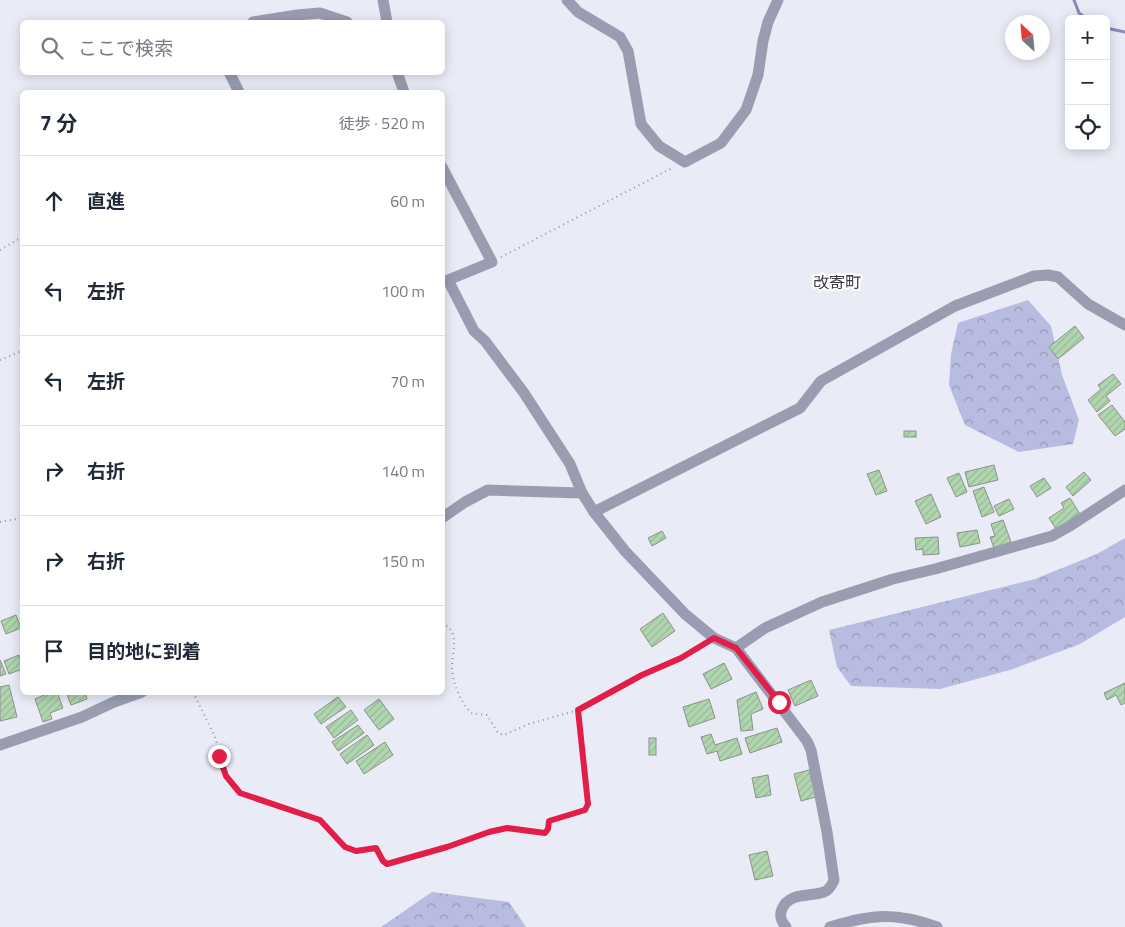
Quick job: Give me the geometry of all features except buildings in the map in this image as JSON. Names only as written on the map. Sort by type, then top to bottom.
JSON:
[{"type":"street","points":[[383,0],[387,20]]},
{"type":"street","points":[[568,0],[578,12],[620,37],[628,51],[641,124],[659,146],[685,162],[721,143],[746,110],[758,75],[763,40],[768,22],[778,0]]},
{"type":"street","points":[[264,20],[298,14],[320,13],[341,20]]},
{"type":"street","points":[[230,75],[238,90]]},
{"type":"street","points":[[399,75],[403,90]]},
{"type":"street","points":[[445,173],[492,262],[448,280],[474,331],[485,341],[524,393],[570,464],[582,493],[594,512],[625,551],[686,614],[714,638],[736,648],[807,741],[811,750],[834,875],[832,885],[824,892],[798,896],[786,903],[780,917],[786,927]]},
{"type":"street","points":[[594,512],[800,408],[821,381],[955,306],[1023,280],[1048,274],[1058,277],[1088,304],[1125,325]]},
{"type":"street","points":[[445,516],[465,502],[488,490],[582,493]]},
{"type":"street","points":[[736,648],[765,628],[822,602],[893,579],[1052,536],[1125,490]]},
{"type":"street","points":[[0,745],[75,720],[134,695]]},
{"type":"street","points":[[830,927],[863,918],[885,915],[937,927]]},
{"type":"path","points":[[492,262],[685,162]]},
{"type":"path","points":[[0,250],[20,238]]},
{"type":"path","points":[[0,360],[20,353]]},
{"type":"path","points":[[0,522],[20,518]]},
{"type":"path","points":[[445,624],[452,630],[454,637],[452,671],[464,706],[471,713],[487,714],[498,733],[504,735],[529,724],[578,710],[642,675],[681,658],[714,638]]},
{"type":"path","points":[[193,695],[214,737],[226,776],[240,793],[320,820],[345,847],[356,851],[376,848],[383,861],[387,864],[507,828],[545,833],[548,829],[549,821],[585,810],[588,804],[578,710]]},
{"type":"green space","points":[[1028,300],[1051,326],[1062,375],[1079,420],[1073,444],[1019,452],[965,425],[949,385],[951,354],[958,323]]},
{"type":"green space","points":[[1125,538],[1125,617],[1080,644],[1010,670],[940,689],[851,686],[837,667],[829,630],[1035,579],[1097,554]]},
{"type":"green space","points":[[432,892],[509,902],[526,927],[381,927]]},
{"type":"waterway","points":[[1074,0],[1082,15]]},
{"type":"waterway","points":[[1110,29],[1125,32]]},
{"type":"district","name":"改寄町","points":[[837,282]]},
{"type":"route","points":[[219,756],[226,776],[240,793],[320,820],[345,847],[356,851],[376,848],[383,861],[387,864],[393,864],[489,832],[507,828],[545,833],[548,829],[549,821],[585,810],[588,804],[578,710],[642,675],[681,658],[714,638],[736,648],[779,702]]}]
